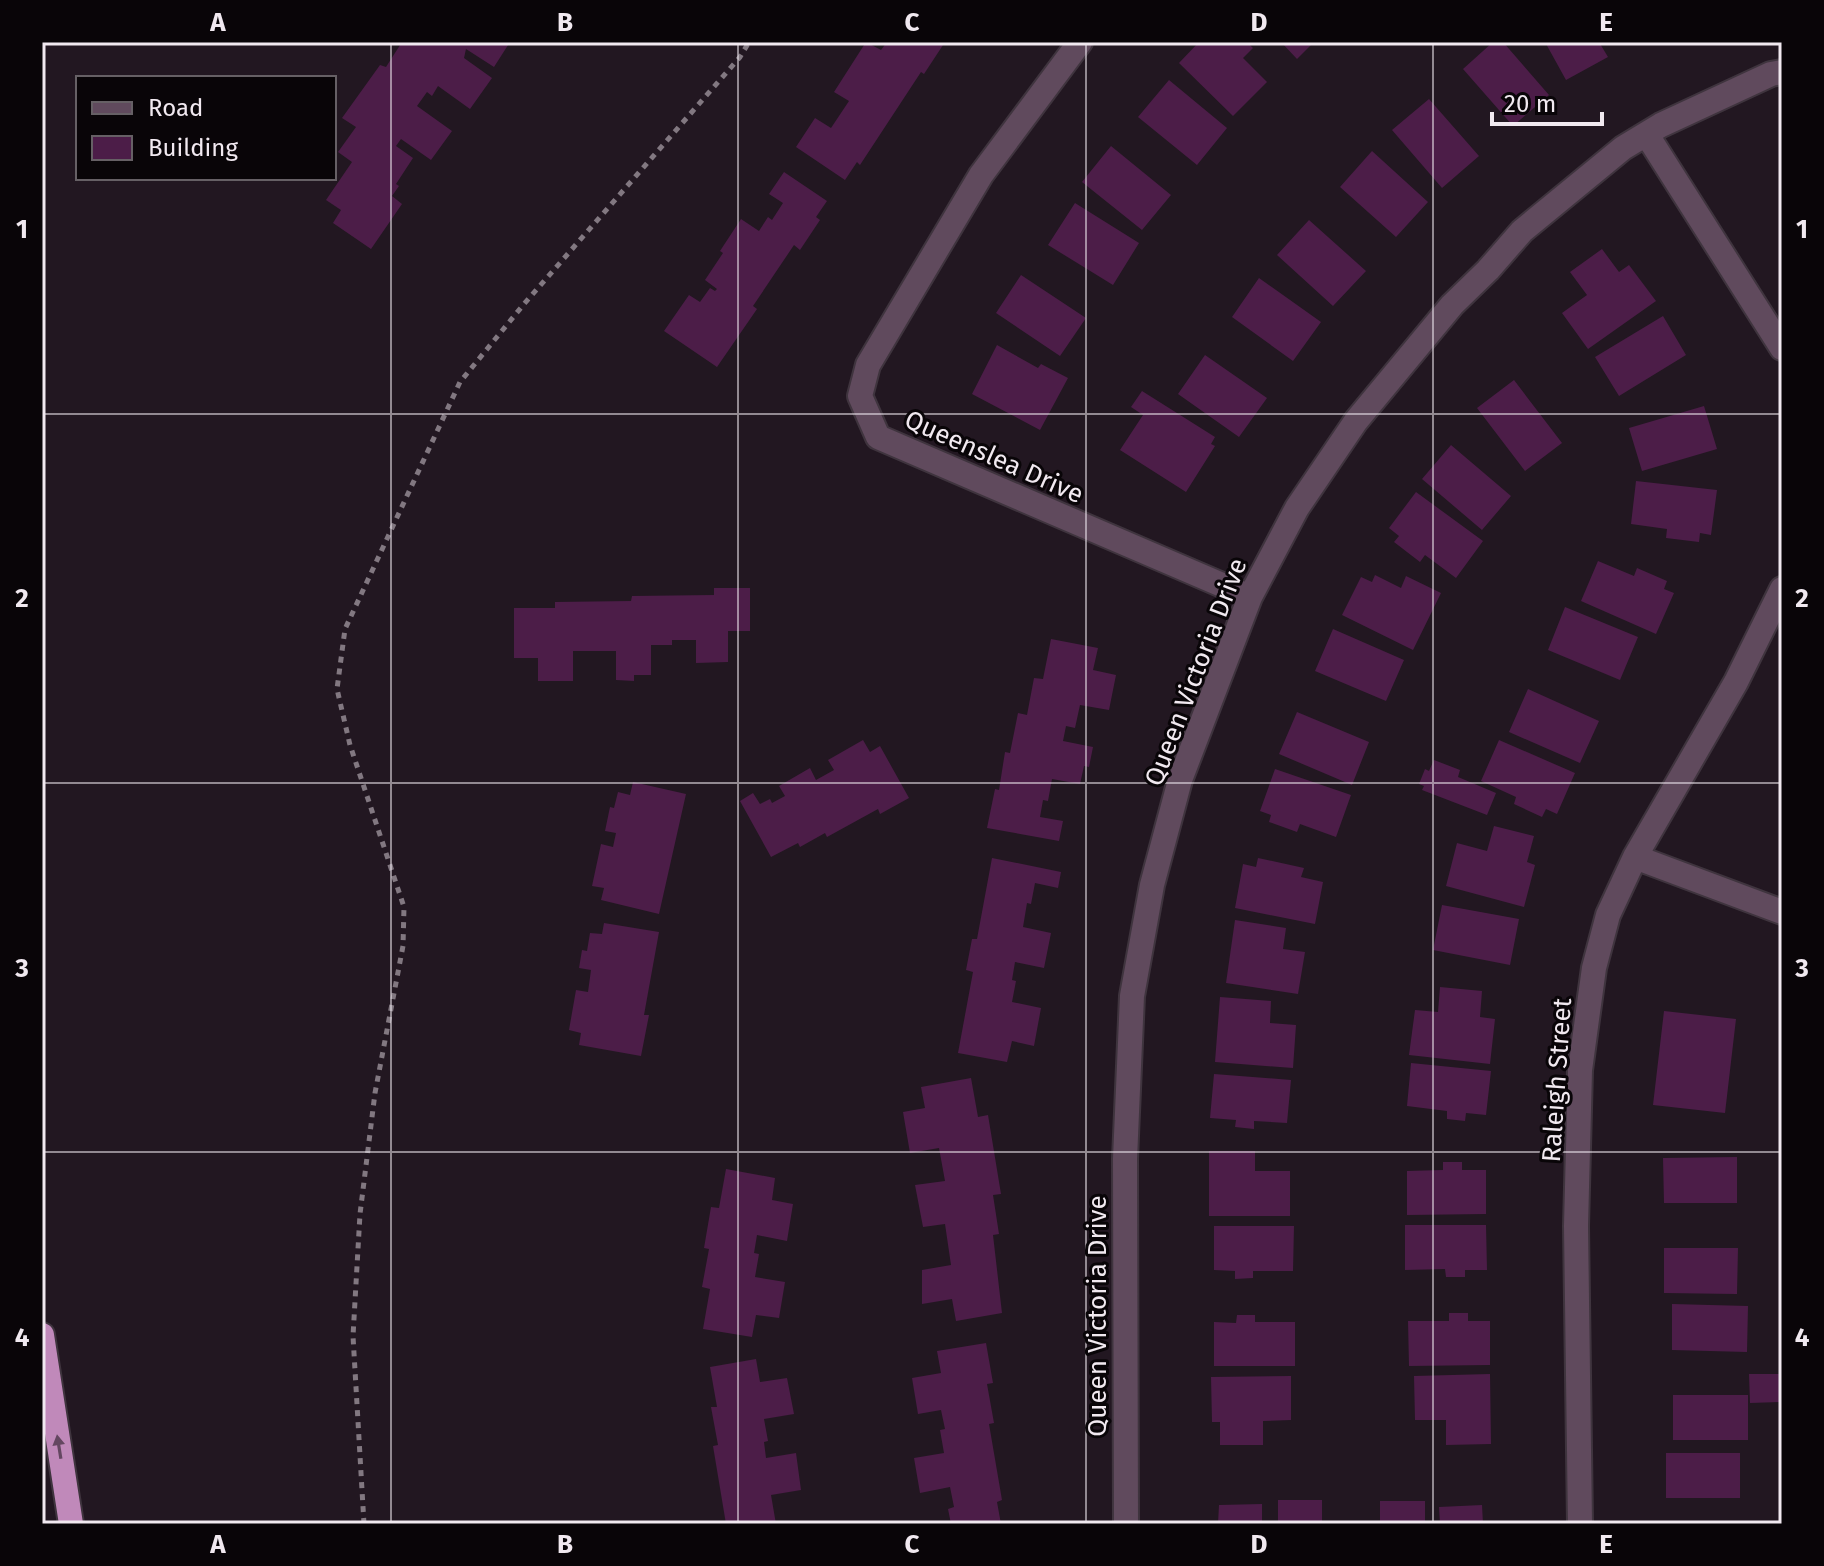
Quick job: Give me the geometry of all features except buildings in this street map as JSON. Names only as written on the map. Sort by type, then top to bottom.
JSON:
[{"type":"highway","points":[[42,1335],[71,1524]]},
{"type":"street","name":"Queenslea Drive","points":[[1080,42],[981,175],[868,365],[860,396],[878,437],[1250,597]]},
{"type":"street","name":"Queen Victoria Drive","points":[[1126,1524],[1125,1159],[1132,996],[1152,885],[1180,780],[1250,597],[1297,508],[1324,465],[1385,383],[1522,231],[1623,148],[1673,119],[1771,74],[1782,72]]},
{"type":"street","points":[[1647,135],[1782,348]]},
{"type":"street","name":"Raleigh Street","points":[[1580,1524],[1576,1226],[1580,1070],[1590,994],[1604,928],[1635,857],[1736,682],[1782,589]]},
{"type":"street","points":[[1635,857],[1782,912]]},
{"type":"path","points":[[364,1524],[353,1336],[360,1214],[375,1093],[403,946],[404,907],[350,745],[337,689],[345,629],[460,382],[524,304],[740,57],[749,42]]}]
